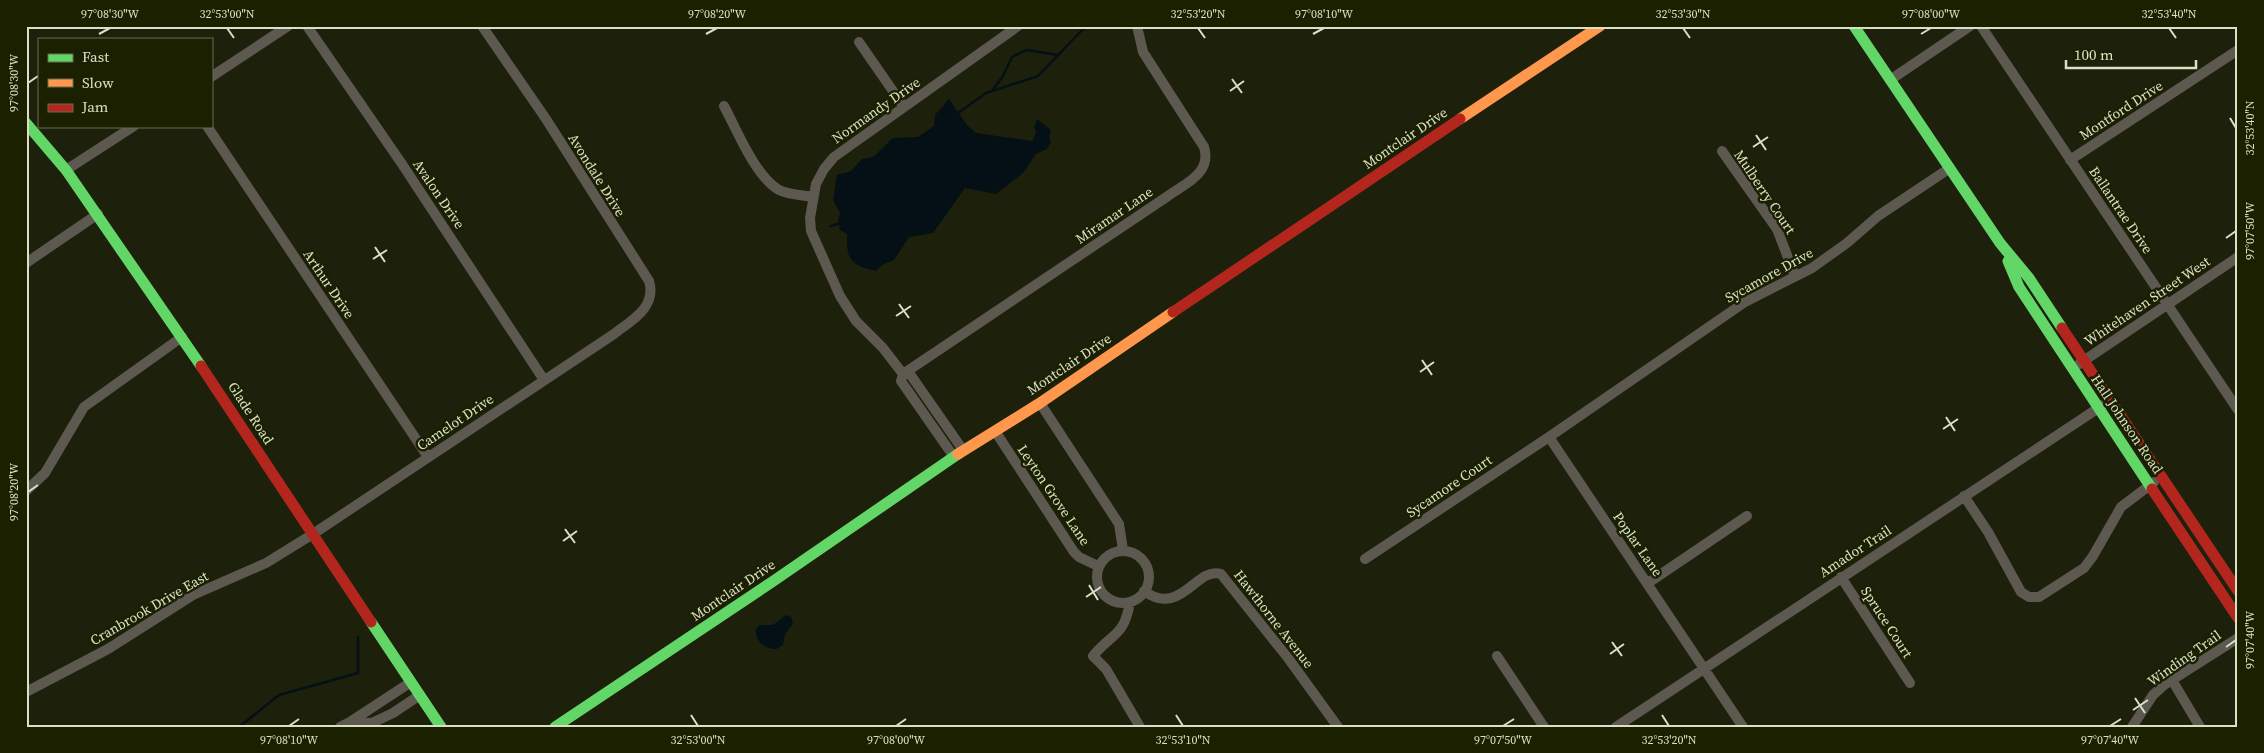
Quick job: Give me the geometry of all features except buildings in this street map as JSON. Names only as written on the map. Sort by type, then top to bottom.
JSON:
[{"type":"main road","name":"Montclair Drive","points":[[555,727],[771,583],[958,454],[1040,403],[1236,268],[1600,26]]},
{"type":"main road","name":"Hall Johnson Road","points":[[1854,26],[2000,243],[2029,278],[2238,591]]},
{"type":"main road","name":"Glade Road","points":[[26,123],[66,170],[98,214],[441,727]]},
{"type":"main road","name":"Hall Johnson Road","points":[[2000,243],[2019,287],[2238,618]]},
{"type":"street","points":[[212,76],[288,26]]},
{"type":"street","name":"Avalon Drive","points":[[307,26],[402,164],[544,380]]},
{"type":"street","name":"Avondale Drive","points":[[482,26],[546,119],[649,281],[651,288],[646,308],[614,334]]},
{"type":"street","name":"Normandy Drive","points":[[958,454],[907,374],[856,321],[840,296],[811,230],[810,218],[816,184],[834,157],[1018,26]]},
{"type":"street","name":"Miramar Lane","points":[[907,374],[1168,196],[1204,168],[1207,157],[1204,147],[1143,52],[1137,26]]},
{"type":"street","points":[[1890,80],[1970,26]]},
{"type":"street","name":"Ballantrae Drive","points":[[1981,26],[2238,410]]},
{"type":"street","points":[[859,42],[904,106]]},
{"type":"street","name":"Montford Drive","points":[[2070,160],[2238,50]]},
{"type":"street","points":[[724,106],[753,161],[772,185],[781,191],[813,197]]},
{"type":"street","points":[[66,170],[131,128]]},
{"type":"street","name":"Arthur Drive","points":[[208,128],[428,457]]},
{"type":"street","name":"Mulberry Court","points":[[1722,151],[1778,229],[1795,276]]},
{"type":"street","name":"Sycamore Drive","points":[[1549,437],[1745,302],[1812,268],[1847,243],[1878,216],[1950,168]]},
{"type":"street","points":[[26,263],[98,214]]},
{"type":"street","name":"Whitehaven Street West","points":[[2072,369],[2238,257]]},
{"type":"street","name":"Camelot Drive","points":[[312,534],[614,334]]},
{"type":"street","points":[[26,491],[46,473],[84,407],[182,337]]},
{"type":"street","name":"Amador Trail","points":[[1616,727],[2110,400]]},
{"type":"street","points":[[1040,403],[1119,524],[1123,550]]},
{"type":"street","name":"Leyton Grove Lane","points":[[995,431],[1074,552],[1079,557],[1098,566]]},
{"type":"street","name":"Sycamore Court","points":[[1365,559],[1549,437]]},
{"type":"street","name":"Poplar Lane","points":[[1549,437],[1743,727]]},
{"type":"street","points":[[1964,496],[1988,532],[2021,592],[2028,597],[2034,597],[2045,594],[2084,568],[2121,507],[2161,477]]},
{"type":"street","points":[[1648,583],[1747,516]]},
{"type":"street","name":"Cranbrook Drive East","points":[[26,692],[108,650],[193,595],[266,563],[312,534]]},
{"type":"street","points":[[1130,602],[1113,601],[1100,591],[1097,583],[1098,566],[1108,554],[1123,550],[1139,556],[1146,565],[1148,581],[1144,591],[1130,602],[1124,626],[1105,642],[1093,656],[1106,669],[1140,727]]},
{"type":"street","name":"Hawthorne Avenue","points":[[1144,591],[1155,599],[1162,600],[1178,595],[1210,574],[1221,574],[1288,658],[1338,727]]},
{"type":"street","name":"Spruce Court","points":[[1841,577],[1910,683]]},
{"type":"street","name":"Winding Trail","points":[[2132,727],[2153,695],[2172,680],[2238,638]]},
{"type":"street","points":[[1497,656],[1544,727]]},
{"type":"street","points":[[2172,680],[2200,727]]},
{"type":"street","points":[[340,727],[411,682]]},
{"type":"street","points":[[350,722],[372,723],[393,713],[420,695]]},
{"type":"shaded area","points":[[949,99],[967,125],[976,133],[1032,141],[1036,133],[1034,127],[1037,119],[1051,130],[1049,137],[1051,142],[1047,149],[1036,154],[1023,173],[996,194],[965,188],[933,233],[909,237],[894,260],[882,265],[876,271],[856,264],[849,256],[847,234],[840,230],[838,220],[840,213],[833,200],[837,175],[851,171],[862,159],[873,157],[893,138],[918,137],[934,126],[935,115]]},
{"type":"shaded area","points":[[786,615],[791,617],[793,624],[785,634],[783,645],[773,649],[762,644],[757,637],[756,629],[760,625],[773,625]]},
{"type":"waterway","points":[[958,113],[986,93],[1038,76],[1086,26]]},
{"type":"waterway","points":[[992,91],[1003,76],[1012,57],[1026,50],[1059,55]]},
{"type":"waterway","points":[[831,226],[840,223]]},
{"type":"waterway","points":[[239,727],[279,695],[358,673],[358,637]]},
{"type":"traffic: fast","points":[[1854,26],[2000,243],[2029,278],[2062,328]]},
{"type":"traffic: fast","points":[[26,123],[66,170],[201,366]]},
{"type":"traffic: fast","points":[[2008,261],[2019,287],[2152,489]]},
{"type":"traffic: fast","points":[[555,727],[772,582],[958,454]]},
{"type":"traffic: fast","points":[[371,622],[441,727]]},
{"type":"traffic: slow","points":[[1460,119],[1600,26]]},
{"type":"traffic: slow","points":[[958,454],[1040,403],[1173,312]]},
{"type":"traffic: jam","points":[[1173,312],[1460,119]]},
{"type":"traffic: jam","points":[[2062,328],[2238,591]]},
{"type":"traffic: jam","points":[[201,366],[371,622]]},
{"type":"traffic: jam","points":[[2152,489],[2238,618]]}]
